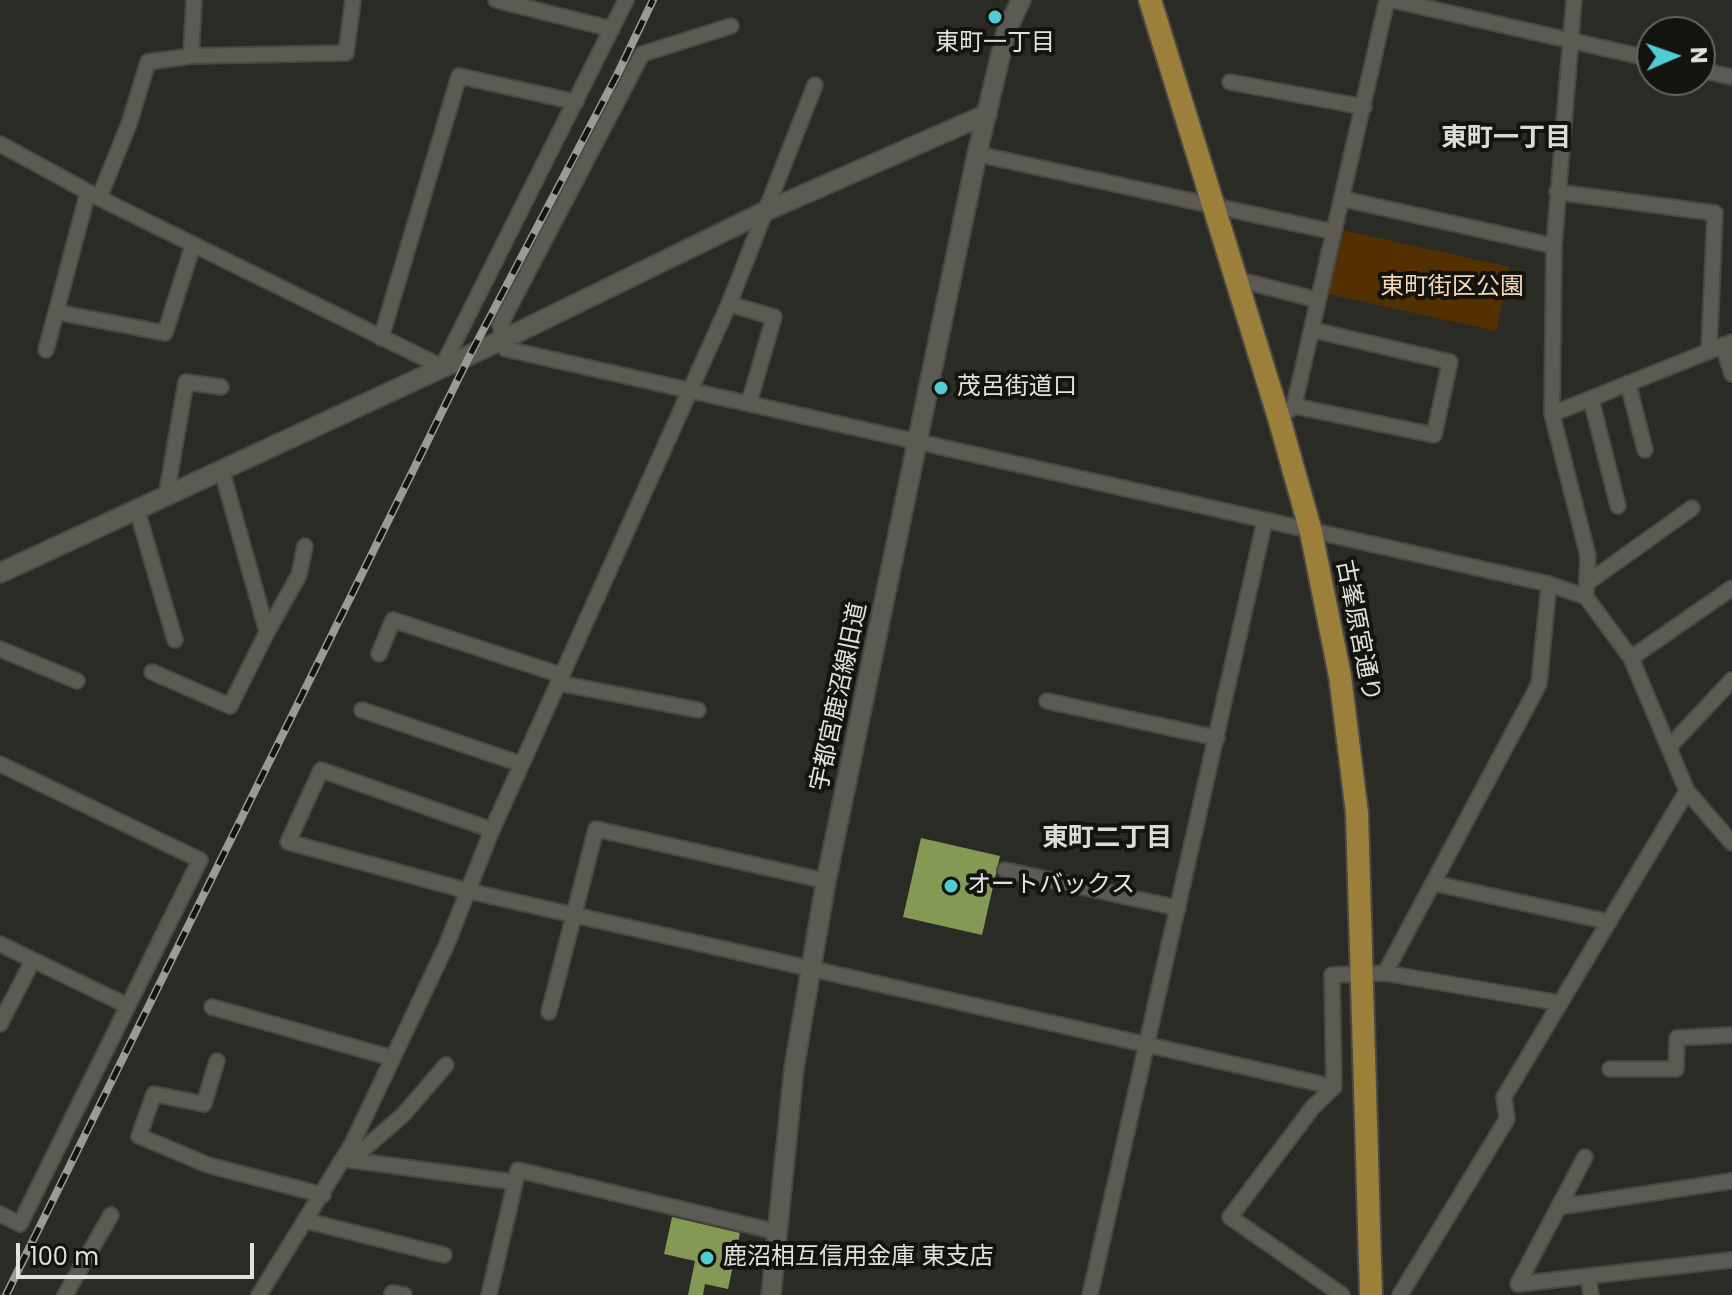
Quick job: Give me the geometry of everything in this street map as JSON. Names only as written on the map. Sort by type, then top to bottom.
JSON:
[{"type":"main road","name":"古峯原宮通り","points":[[1150,0],[1236,279],[1287,412],[1329,609],[1350,739],[1374,974],[1371,1295]]},
{"type":"street","points":[[191,56],[194,0]]},
{"type":"street","points":[[46,350],[94,195],[129,124],[148,62],[191,56],[346,53],[353,0]]},
{"type":"street","points":[[496,0],[612,29]]},
{"type":"street","points":[[442,367],[626,0]]},
{"type":"street","name":"宇都宮鹿沼線旧道","points":[[771,1295],[794,1068],[826,881],[977,154],[1006,32],[1021,0]]},
{"type":"street","points":[[1313,330],[1450,362],[1434,435],[1287,412],[1313,330],[1390,0],[1636,56]]},
{"type":"street","points":[[1574,0],[1554,246],[1552,414],[1588,556],[1587,590],[1631,658],[1687,791],[1731,838]]},
{"type":"street","points":[[731,26],[642,54],[500,325],[506,349],[1311,532],[1587,590],[1692,508]]},
{"type":"street","points":[[381,338],[459,76],[576,102]]},
{"type":"street","points":[[1230,82],[1364,107]]},
{"type":"street","points":[[259,1295],[347,1159],[468,891],[521,764],[691,392],[815,85]]},
{"type":"street","points":[[0,573],[502,340],[766,211],[987,114]]},
{"type":"street","points":[[0,144],[193,245],[442,367]]},
{"type":"street","points":[[977,154],[1334,232]]},
{"type":"street","points":[[1557,192],[1715,213],[1721,346],[1732,374]]},
{"type":"street","points":[[1343,199],[1554,246]]},
{"type":"street","points":[[56,312],[165,333],[193,245]]},
{"type":"street","points":[[1236,279],[1318,300]]},
{"type":"street","points":[[729,304],[774,317],[749,403]]},
{"type":"street","points":[[1552,414],[1721,346]]},
{"type":"street","points":[[166,497],[186,382],[221,387]]},
{"type":"street","points":[[1628,383],[1645,450]]},
{"type":"street","points":[[1591,399],[1618,506]]},
{"type":"street","points":[[222,471],[267,632]]},
{"type":"street","points":[[137,510],[175,640]]},
{"type":"street","points":[[1090,1295],[1265,520]]},
{"type":"street","points":[[152,672],[230,706],[299,575],[305,546]]},
{"type":"street","points":[[1374,974],[1433,883],[1539,684],[1549,584]]},
{"type":"street","points":[[1631,658],[1732,588]]},
{"type":"street","points":[[379,654],[393,620],[560,679],[698,710]]},
{"type":"street","points":[[0,649],[77,681]]},
{"type":"street","points":[[1670,746],[1732,680]]},
{"type":"street","points":[[1047,701],[1217,738]]},
{"type":"street","points":[[362,710],[521,764]]},
{"type":"street","points":[[0,764],[200,860],[20,1224],[0,1214]]},
{"type":"street","points":[[492,830],[321,770],[288,842],[468,891],[1334,1087]]},
{"type":"street","points":[[1400,1295],[1507,1119],[1504,1097],[1687,791]]},
{"type":"street","points":[[549,1012],[596,829],[826,881]]},
{"type":"street","points":[[1005,870],[1178,908]]},
{"type":"street","points":[[1433,883],[1609,922]]},
{"type":"street","points":[[0,944],[128,1006]]},
{"type":"street","points":[[0,1024],[33,960]]},
{"type":"street","points":[[1342,1295],[1230,1217],[1313,1107],[1334,1087],[1332,975],[1374,974],[1560,1003]]},
{"type":"street","points":[[212,1007],[392,1058]]},
{"type":"street","points":[[1610,1069],[1676,1069],[1677,1038],[1732,1035]]},
{"type":"street","points":[[217,1061],[204,1104],[154,1094],[139,1136],[208,1165],[323,1195]]},
{"type":"street","points":[[347,1159],[403,1115],[446,1065]]},
{"type":"street","points":[[1516,1289],[1585,1157]]},
{"type":"street","points":[[347,1159],[514,1182]]},
{"type":"street","points":[[489,1295],[518,1170],[777,1232]]},
{"type":"street","points":[[1559,1207],[1732,1181]]},
{"type":"street","points":[[65,1295],[111,1215]]},
{"type":"street","points":[[307,1221],[444,1255]]},
{"type":"street","points":[[1516,1289],[1588,1276],[1732,1260]]},
{"type":"street","points":[[1588,1276],[1591,1295]]},
{"type":"green space","name":"東町街区公園","points":[[1342,230],[1510,267],[1496,331],[1328,294]]},
{"type":"building","name":"オートバックス","points":[[921,838],[1000,856],[982,935],[903,917]]},
{"type":"building","name":"鹿沼相互信用金庫 東支店","points":[[672,1217],[740,1233],[728,1289],[705,1284],[703,1295],[688,1295],[695,1261],[664,1254]]},
{"type":"railway","points":[[6,1295],[470,355],[653,0]]},
{"type":"place","name":"東町一丁目","points":[[995,17]]},
{"type":"place","name":"茂呂街道口","points":[[941,388]]},
{"type":"place","name":"オートバックス","points":[[951,886]]},
{"type":"place","name":"鹿沼相互信用金庫 東支店","points":[[707,1258]]},
{"type":"district","name":"東町一丁目","points":[[1506,139]]},
{"type":"district","name":"東町二丁目","points":[[1107,839]]}]
